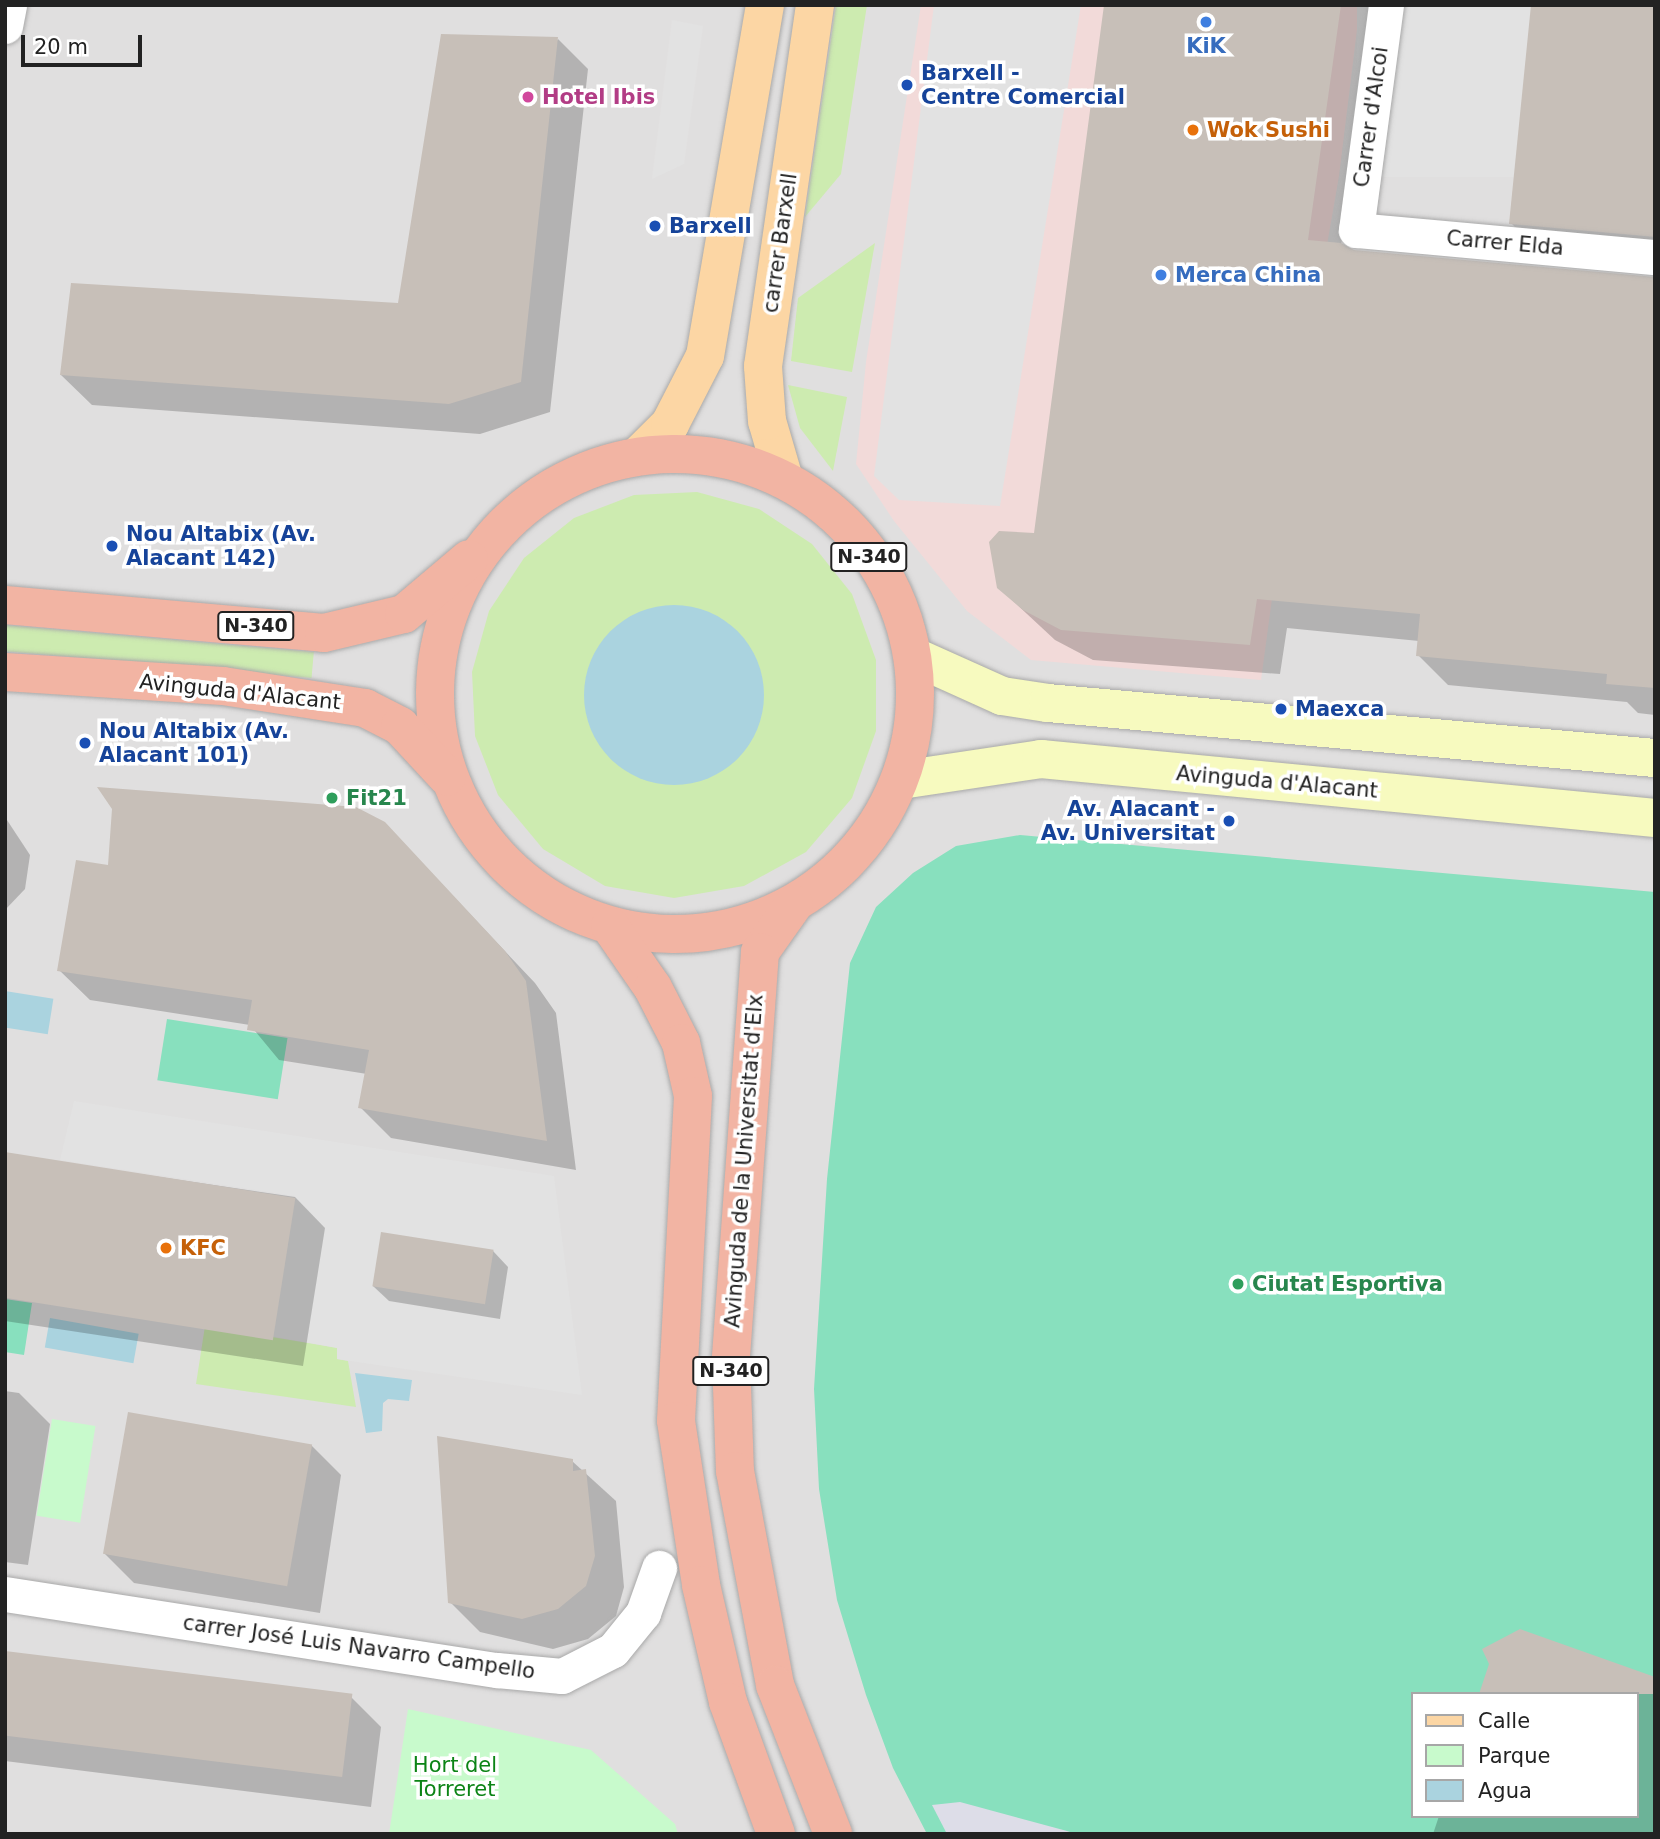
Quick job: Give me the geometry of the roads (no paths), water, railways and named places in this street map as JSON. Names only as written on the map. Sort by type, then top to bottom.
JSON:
[{"type":"highway","name":"N-340","points":[[5,605],[324,633],[404,614],[548,488],[639,455],[718,456],[784,479],[850,528],[896,596],[922,660],[901,780],[854,857],[794,904],[732,929],[666,935],[610,926],[537,892],[481,838],[447,777],[434,677],[441,631],[481,549]]},
{"type":"highway","name":"Avinguda d'Alacant","points":[[5,672],[223,686],[365,708],[401,726],[447,777]]},
{"type":"highway","name":"Avinguda de la Universitat d'Elx","points":[[794,904],[760,952],[731,1357],[735,1471],[775,1685],[833,1834]]},
{"type":"highway","name":"N-340","points":[[610,926],[653,988],[681,1043],[693,1096],[676,1421],[701,1585],[728,1702],[776,1834]]},
{"type":"main road","points":[[639,455],[670,424],[705,356],[765,5]]},
{"type":"main road","name":"carrer Barxell","points":[[784,479],[767,421],[763,366],[815,5]]},
{"type":"main road","points":[[922,660],[1002,696],[1048,703],[1655,758]]},
{"type":"main road","name":"Avinguda d'Alacant","points":[[901,780],[1041,759],[1655,818]]},
{"type":"street","points":[[5,26],[9,5]]},
{"type":"street","name":"Carrer d'Alcoi","points":[[1356,230],[1387,5]]},
{"type":"street","name":"Carrer Elda","points":[[1356,230],[1655,257]]},
{"type":"street","name":"carrer José Luis Navarro Campello","points":[[5,1594],[498,1670],[562,1676],[612,1650],[643,1613],[659,1568]]},
{"type":"water","points":[[674,605],[708,612],[724,620],[737,632],[749,645],[757,661],[764,695],[757,729],[749,745],[737,758],[724,770],[708,778],[674,785],[640,778],[624,770],[611,758],[599,745],[591,729],[584,695],[591,661],[599,645],[611,632],[624,620],[640,612]]},
{"type":"water","points":[[5,991],[53,999],[48,1034],[5,1027]]},
{"type":"water","points":[[50,1318],[139,1334],[133,1363],[45,1348]]},
{"type":"water","points":[[355,1373],[412,1380],[409,1401],[388,1399],[383,1403],[382,1431],[366,1433]]},
{"type":"place","name":"KiK","points":[[1206,22]]},
{"type":"place","name":"Barxell - Centre Comercial","points":[[907,85]]},
{"type":"place","name":"Hotel Ibis","points":[[528,97]]},
{"type":"place","name":"Wok Sushi","points":[[1193,130]]},
{"type":"place","name":"Barxell","points":[[655,226]]},
{"type":"place","name":"Merca China","points":[[1161,275]]},
{"type":"place","name":"Nou Altabix (Av. Alacant 142)","points":[[112,546]]},
{"type":"place","name":"Maexca","points":[[1281,709]]},
{"type":"place","name":"Nou Altabix (Av. Alacant 101)","points":[[85,743]]},
{"type":"place","name":"Fit21","points":[[332,798]]},
{"type":"place","name":"Av. Alacant - Av. Universitat","points":[[1229,821]]},
{"type":"place","name":"KFC","points":[[166,1248]]},
{"type":"place","name":"Ciutat Esportiva","points":[[1238,1284]]},
{"type":"park label","name":"Hort del Torreret","points":[[455,1777]]}]
